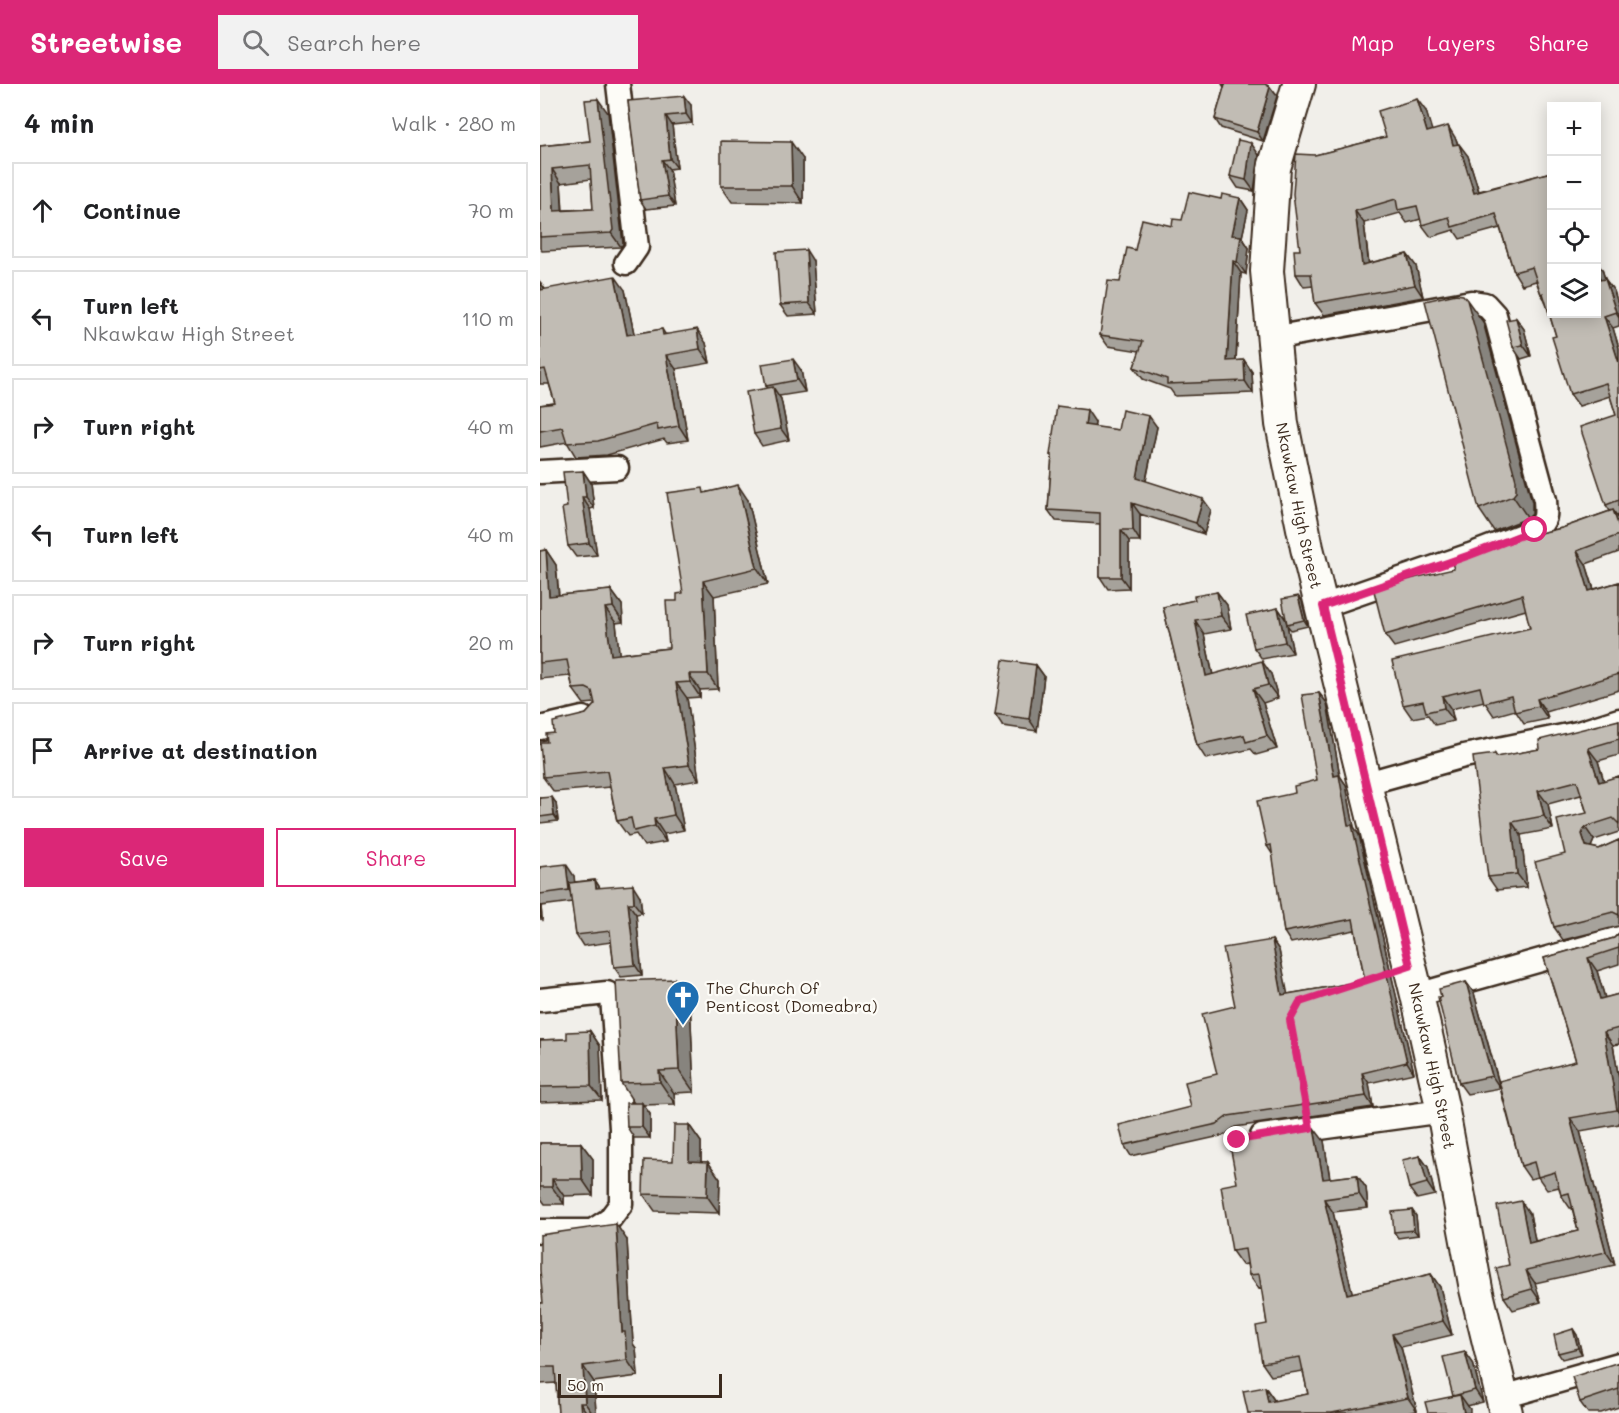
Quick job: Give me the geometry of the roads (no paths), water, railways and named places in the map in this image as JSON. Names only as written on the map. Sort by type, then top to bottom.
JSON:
[{"type":"main road","name":"Nkawkaw High Street","points":[[1299,84],[1274,168],[1267,271],[1282,424],[1306,548],[1323,606],[1367,783],[1443,1111],[1476,1288],[1504,1405]]},
{"type":"street","points":[[618,84],[637,247],[626,263]]},
{"type":"street","points":[[1273,338],[1471,302],[1485,304],[1495,315],[1545,500],[1546,516],[1543,524],[1535,530],[1323,606]]},
{"type":"street","points":[[540,472],[617,468]]},
{"type":"street","points":[[540,728],[593,716]]},
{"type":"street","points":[[1367,783],[1464,756],[1578,734],[1619,720]]},
{"type":"street","points":[[1413,980],[1619,938]]},
{"type":"street","points":[[540,1000],[607,993],[612,996],[621,1161],[621,1204],[609,1220],[592,1231],[540,1231]]},
{"type":"street","points":[[1237,1140],[1443,1111]]},
{"type":"street","points":[[1504,1405],[1619,1364]]},
{"type":"place","name":"The Church Of Penticost (Domeabra)","points":[[683,1026]]}]
